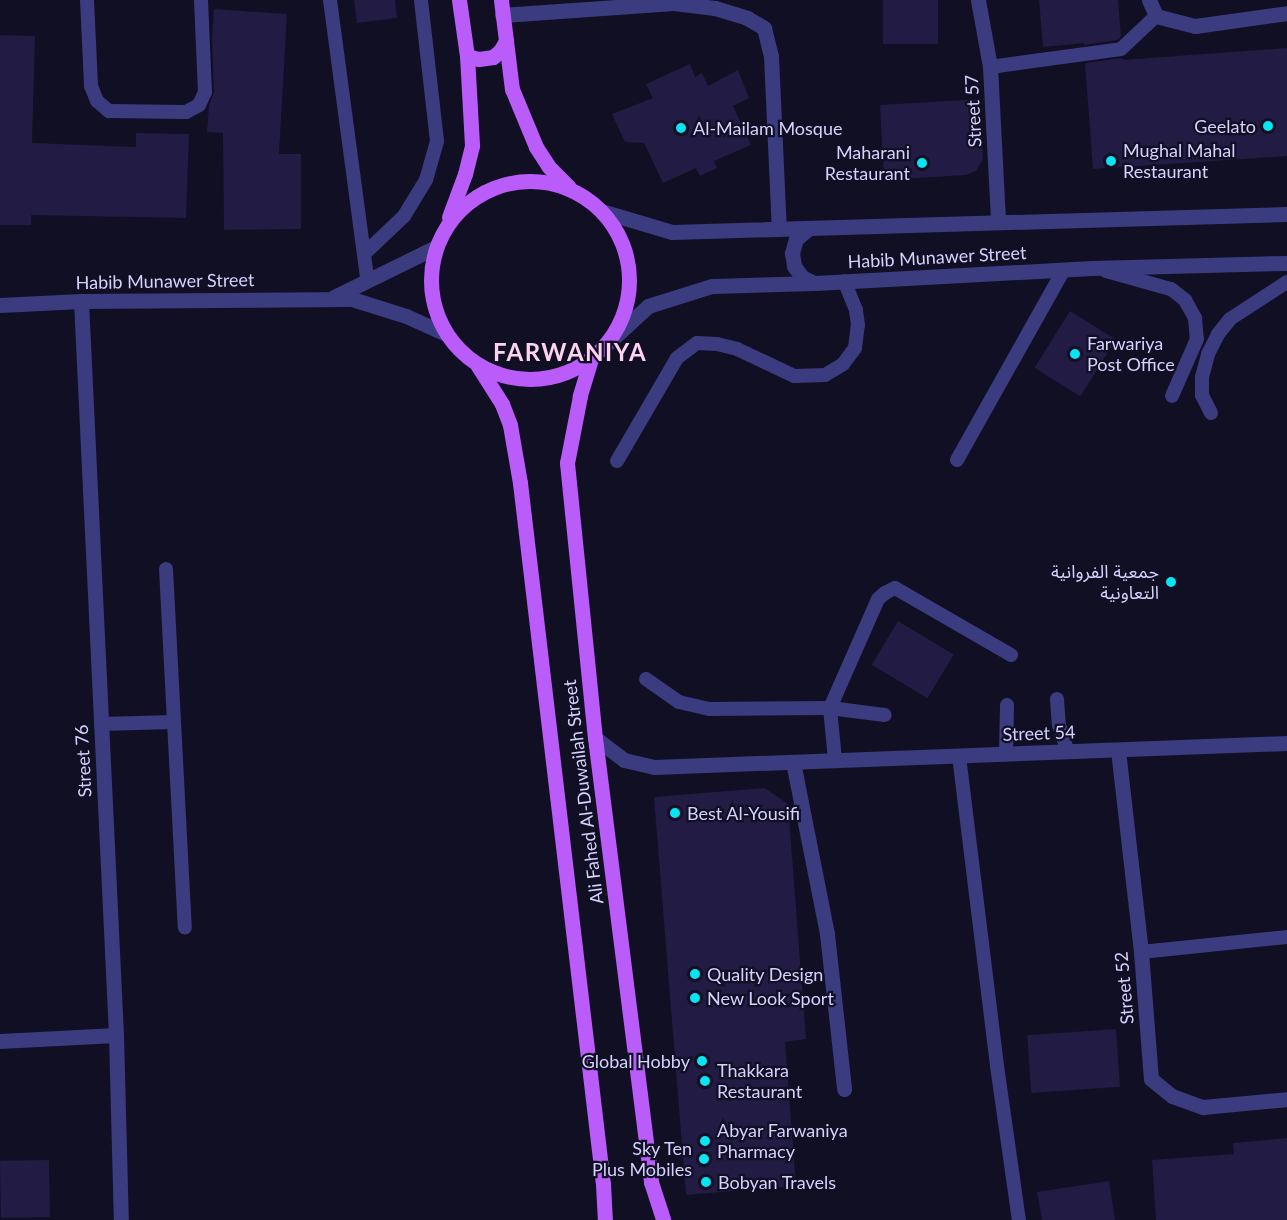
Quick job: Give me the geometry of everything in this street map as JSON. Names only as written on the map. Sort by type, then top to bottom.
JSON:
[{"type":"main road","points":[[459,0],[467,56],[472,145],[465,174],[436,247],[430,269],[430,291],[435,313],[444,333],[455,347],[478,366],[506,378],[536,380],[565,374],[591,359],[607,344],[620,323],[627,300],[629,276],[625,252],[619,237],[601,211],[571,189],[549,167],[536,147],[512,89],[502,7]]},
{"type":"main road","points":[[467,56],[479,59],[493,57],[506,41]]},
{"type":"main road","points":[[444,230],[462,207],[495,188],[514,182],[543,181],[571,189]]},
{"type":"main road","name":"Ali Fahed Al-Duwailah Street","points":[[591,359],[580,396],[567,464],[595,738],[651,1182],[663,1220]]},
{"type":"main road","name":"Ali Fahed Al-Duwailah Street","points":[[478,366],[502,404],[510,425],[520,483],[602,1172],[605,1220]]},
{"type":"street","name":"Street 57","points":[[978,0],[990,67],[998,220]]},
{"type":"street","points":[[1149,0],[1156,15],[1195,26],[1287,13]]},
{"type":"street","points":[[502,7],[674,2],[715,8],[747,18],[764,28],[771,56],[779,229]]},
{"type":"street","name":"Habib Munawer Street","points":[[601,211],[672,232],[807,230],[998,220],[1287,214]]},
{"type":"street","points":[[807,230],[796,239],[792,252],[794,266],[802,277],[815,283]]},
{"type":"street","name":"Habib Munawer Street","points":[[331,299],[367,279],[436,247]]},
{"type":"street","name":"Habib Munawer Street","points":[[607,344],[648,306],[712,286],[815,283],[1092,268],[1287,263]]},
{"type":"street","name":"Habib Munawer Street","points":[[0,305],[81,301],[352,299],[379,306],[444,333]]},
{"type":"street","name":"Street 76","points":[[81,301],[116,1035],[121,1220]]},
{"type":"street","name":"Street 54","points":[[595,738],[624,760],[654,767],[1287,743]]},
{"type":"street","name":"Street 52","points":[[1118,750],[1141,952],[1151,1078],[1172,1096],[1203,1107],[1287,1099]]},
{"type":"street","points":[[793,762],[827,934],[843,1089]]},
{"type":"street","points":[[0,1041],[116,1035]]},
{"type":"lane","points":[[87,0],[91,86],[97,101],[109,111],[175,112],[186,112],[199,105],[205,92],[201,0]]},
{"type":"lane","points":[[330,0],[367,279]]},
{"type":"lane","points":[[364,254],[405,216],[426,180],[437,141],[421,0]]},
{"type":"lane","points":[[990,67],[1121,50],[1156,15]]},
{"type":"lane","points":[[1092,268],[1157,283],[1171,289],[1185,300],[1195,318],[1197,339],[1173,396]]},
{"type":"lane","points":[[957,460],[1063,271]]},
{"type":"lane","points":[[617,461],[676,358],[697,343],[717,344],[737,349],[794,376],[825,375],[843,364],[855,348],[858,325],[856,310],[844,281]]},
{"type":"lane","points":[[1211,413],[1203,395],[1202,377],[1208,354],[1218,334],[1230,319],[1287,282]]},
{"type":"lane","points":[[166,569],[185,927]]},
{"type":"lane","points":[[835,760],[830,708],[878,599],[895,588],[1011,655]]},
{"type":"lane","points":[[646,679],[680,702],[709,709],[830,708],[885,716]]},
{"type":"lane","points":[[1057,699],[1059,725],[1068,752]]},
{"type":"lane","points":[[1006,754],[1007,705]]},
{"type":"lane","points":[[101,724],[174,722]]},
{"type":"lane","points":[[959,756],[997,1066],[1019,1220]]},
{"type":"lane","points":[[1141,952],[1287,937]]},
{"type":"building","points":[[354,0],[395,0],[397,18],[357,23]]},
{"type":"building","points":[[883,0],[938,0],[938,44],[883,44]]},
{"type":"building","points":[[1039,0],[1118,0],[1121,37],[1117,40],[1084,45],[1084,43],[1043,47]]},
{"type":"building","points":[[214,9],[287,14],[279,154],[301,154],[301,229],[224,230],[223,133],[207,132],[209,105],[214,92],[212,37]]},
{"type":"building","points":[[0,35],[35,36],[32,143],[136,147],[136,133],[189,134],[186,218],[31,215],[31,225],[0,225]]},
{"type":"building","points":[[1287,48],[1287,156],[1093,169],[1085,63],[1123,58],[1123,60]]},
{"type":"building","name":"Al-Mailam Mosque","points":[[690,64],[695,77],[702,73],[708,86],[738,70],[749,98],[733,106],[751,145],[714,161],[717,168],[700,176],[696,168],[663,183],[644,143],[625,142],[612,114],[653,98],[646,84]]},
{"type":"building","points":[[980,99],[983,159],[976,171],[966,175],[884,180],[880,105]]},
{"type":"building","name":"Farwariya Post Office","points":[[1070,311],[1116,340],[1080,396],[1034,368]]},
{"type":"building","points":[[898,621],[954,654],[927,698],[872,665]]},
{"type":"building","points":[[765,788],[788,804],[806,1039],[785,1042],[796,1186],[686,1195],[654,797]]},
{"type":"building","points":[[1116,1029],[1120,1087],[1031,1093],[1027,1035]]},
{"type":"building","points":[[1287,1138],[1287,1220],[1156,1220],[1152,1160],[1234,1154],[1233,1143]]},
{"type":"building","points":[[49,1160],[50,1217],[1,1218],[0,1161]]},
{"type":"building","points":[[1109,1181],[1115,1220],[1042,1220],[1037,1192]]},
{"type":"place","name":"Geelato","points":[[1268,126]]},
{"type":"place","name":"Al-Mailam Mosque","points":[[681,128]]},
{"type":"place","name":"Mughal Mahal Restaurant","points":[[1111,161]]},
{"type":"place","name":"Maharani Restaurant","points":[[922,163]]},
{"type":"place","name":"Farwariya Post Office","points":[[1075,354]]},
{"type":"place","name":"جمعية الفروانية التعاونية","points":[[1171,582]]},
{"type":"place","name":"Best Al-Yousifi","points":[[675,813]]},
{"type":"place","name":"Quality Design","points":[[695,974]]},
{"type":"place","name":"New Look Sport","points":[[695,998]]},
{"type":"place","name":"Global Hobby","points":[[702,1061]]},
{"type":"place","name":"Thakkara Restaurant","points":[[705,1081]]},
{"type":"place","name":"Abyar Farwaniya Pharmacy","points":[[705,1141]]},
{"type":"place","name":"Sky Ten Plus Mobiles","points":[[704,1159]]},
{"type":"place","name":"Bobyan Travels","points":[[706,1182]]},
{"type":"district","name":"FARWANIYA","points":[[570,352]]}]
